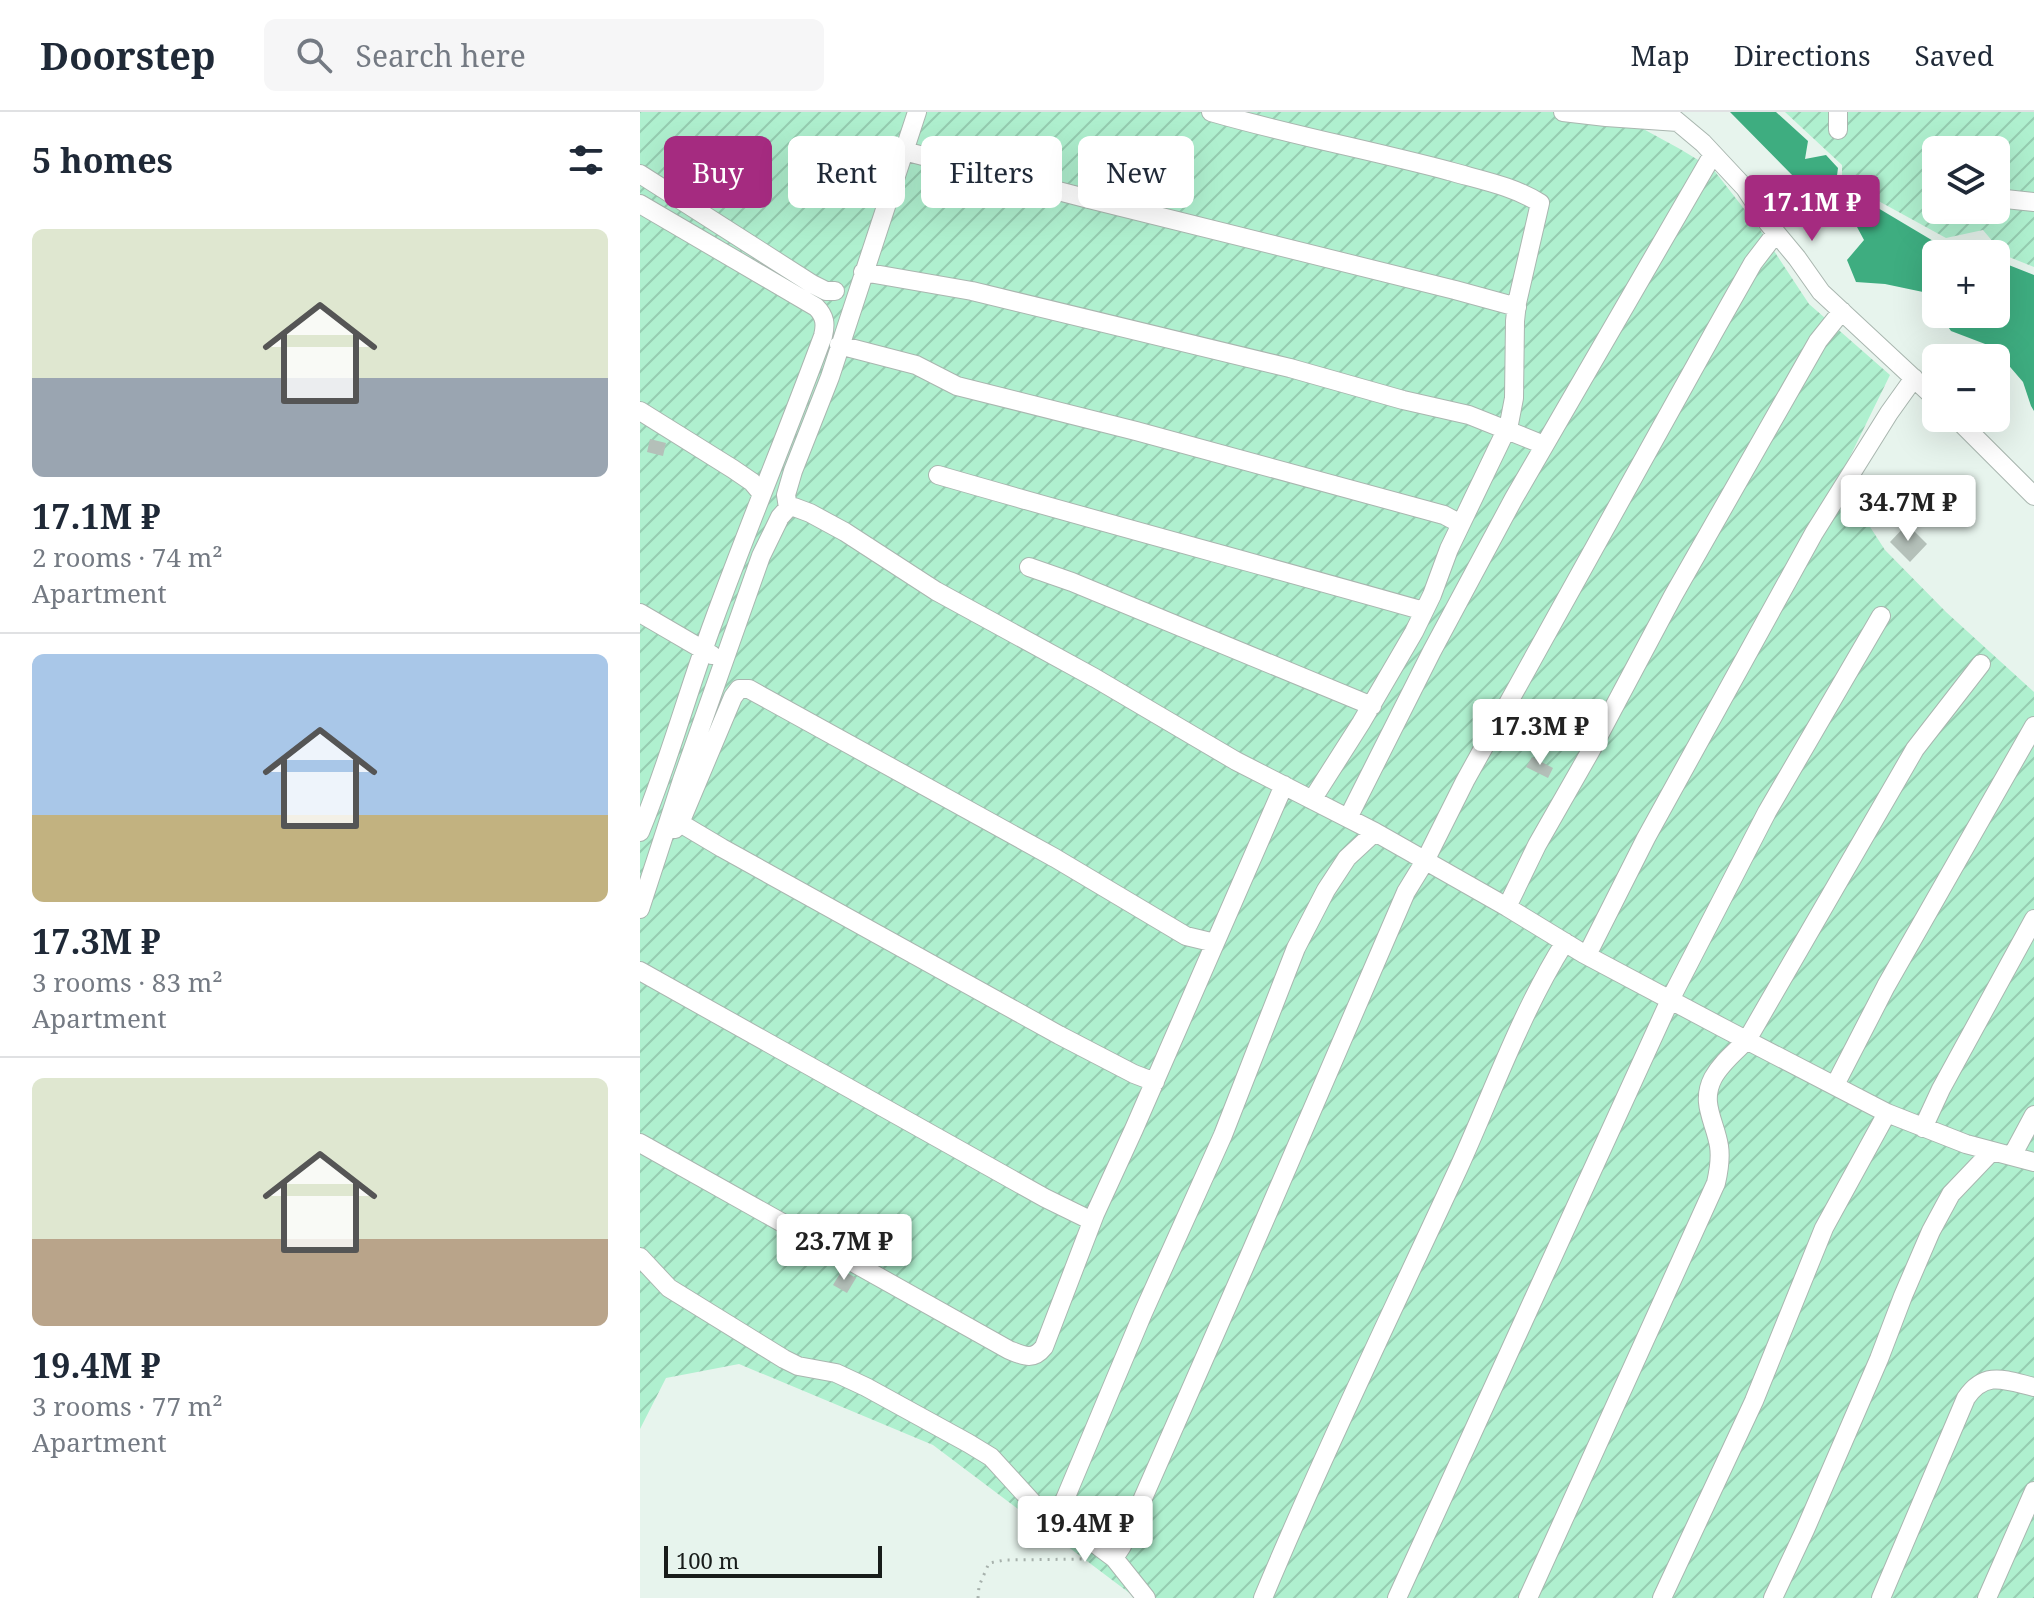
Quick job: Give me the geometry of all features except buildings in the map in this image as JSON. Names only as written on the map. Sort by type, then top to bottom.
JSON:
[{"type":"street","points":[[905,148],[917,112]]},
{"type":"street","points":[[1211,112],[1269,129],[1402,159],[1527,194],[1540,203],[1517,307],[1514,398],[1505,431],[1397,665],[1312,800]]},
{"type":"street","points":[[1563,112],[1606,117],[1672,117],[1703,143],[1745,188],[1821,292],[1922,386]]},
{"type":"street","points":[[905,151],[1517,307]]},
{"type":"street","points":[[1348,818],[1432,651],[1544,445],[1713,154]]},
{"type":"street","points":[[640,174],[812,284],[826,291],[835,291]]},
{"type":"street","points":[[2010,199],[2034,202]]},
{"type":"street","points":[[640,204],[816,307],[824,318],[825,326],[713,622],[666,766],[642,821],[672,828],[722,848],[1059,1035],[1155,1082]]},
{"type":"street","points":[[788,508],[786,495],[793,471],[830,377],[885,208]]},
{"type":"street","points":[[1114,1558],[1244,1268],[1406,892],[1604,528],[1753,263],[1776,233]]},
{"type":"street","points":[[863,272],[972,291],[1290,368],[1469,415],[1544,445]]},
{"type":"street","points":[[1507,907],[1537,845],[1680,583],[1818,341],[1842,311]]},
{"type":"street","points":[[839,345],[916,365],[957,386],[1444,515],[1461,524]]},
{"type":"street","points":[[1587,955],[1646,838],[1814,533],[1914,378]]},
{"type":"street","points":[[640,411],[733,469],[752,482],[762,494]]},
{"type":"street","points":[[1970,432],[2034,496]]},
{"type":"street","points":[[938,475],[1424,611]]},
{"type":"street","points":[[672,828],[761,556],[780,517],[788,508],[794,507],[845,532],[936,591],[1095,678],[1236,761],[1375,832],[1670,1000],[1887,1113],[1966,1144],[2034,1162]]},
{"type":"street","points":[[1029,567],[1372,706]]},
{"type":"street","points":[[640,613],[724,663]]},
{"type":"street","points":[[1397,1598],[1670,1000],[1767,812],[1881,616]]},
{"type":"street","points":[[1528,1598],[1716,1183],[1721,1163],[1719,1142],[1708,1111],[1707,1095],[1711,1081],[1720,1067],[1747,1040],[1915,749],[1981,664]]},
{"type":"street","points":[[640,909],[672,828],[733,697],[739,689],[749,689],[1055,858],[1186,936],[1215,943]]},
{"type":"street","points":[[1835,1085],[1886,986],[2034,726]]},
{"type":"street","points":[[640,1143],[996,1343],[1025,1356],[1039,1354],[1092,1221],[1284,785]]},
{"type":"street","points":[[1146,1598],[1114,1558],[1078,1531],[1063,1507],[1065,1499],[1143,1313],[1223,1135],[1296,948],[1326,890],[1347,858],[1375,832]]},
{"type":"street","points":[[1923,1128],[2034,919]]},
{"type":"street","points":[[1263,1598],[1522,1021],[1565,942]]},
{"type":"street","points":[[640,971],[1045,1198],[1092,1221]]},
{"type":"street","points":[[1662,1598],[1754,1401],[1824,1228],[1887,1113]]},
{"type":"street","points":[[2012,1156],[2034,1115]]},
{"type":"street","points":[[1773,1598],[1855,1416],[1931,1231],[1951,1194],[1992,1151]]},
{"type":"street","points":[[640,1257],[669,1288],[696,1306],[784,1359],[798,1366],[836,1373],[968,1443],[991,1457],[1044,1515],[1055,1519],[1068,1518]]},
{"type":"street","points":[[1881,1598],[1972,1389],[1988,1380],[2004,1380],[2034,1387]]},
{"type":"street","points":[[1987,1598],[2034,1491]]},
{"type":"path","points":[[978,1598],[979,1586],[989,1563],[1085,1559]]},
{"type":"shaded area","points":[[640,112],[1632,112],[1636,125],[1713,169],[1759,228],[1809,304],[1890,375],[1839,479],[1885,550],[1946,612],[2034,692],[2034,1598],[1136,1598],[933,1445],[739,1364],[666,1378],[640,1429]]},
{"type":"shaded area","points":[[1730,112],[1776,112],[1808,141],[1805,159],[1826,155],[1838,168],[1836,183],[1932,240],[1922,240],[1922,292],[1856,282],[1847,260],[1864,240],[1857,227],[1828,216],[1813,223],[1819,198],[1806,180],[1794,177]]},
{"type":"shaded area","points":[[1785,112],[2034,112],[2034,267],[2010,257],[2010,240],[1991,240],[1983,230],[1946,238],[1842,181],[1842,165]]},
{"type":"shaded area","points":[[2010,266],[2034,275],[2034,411],[2023,382],[2010,367],[2010,344],[1985,344],[1949,328],[2010,328]]}]
